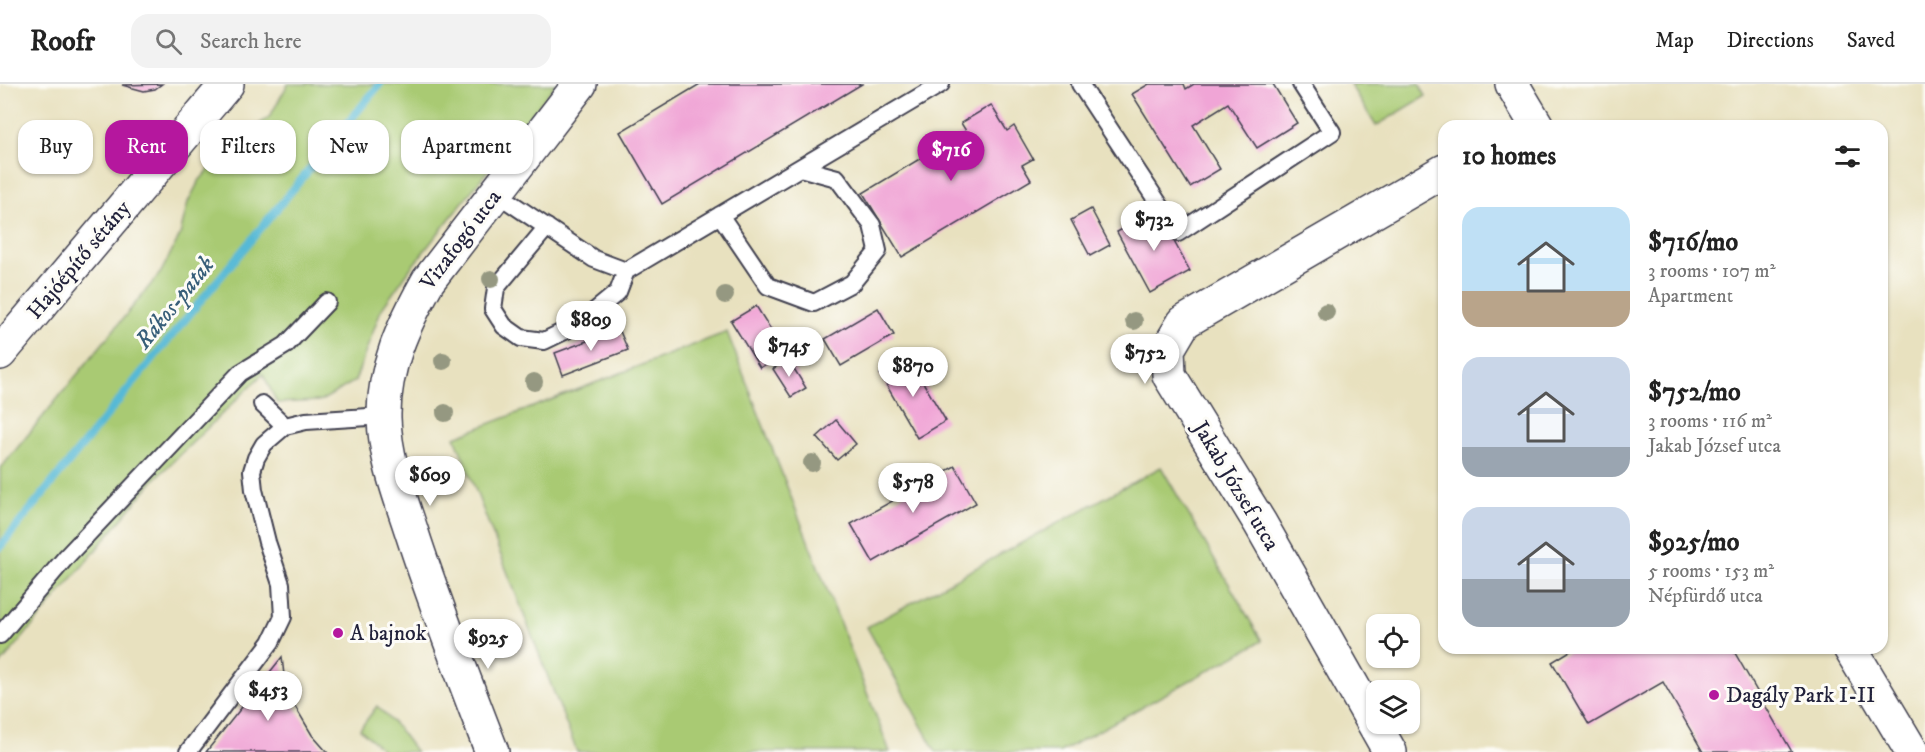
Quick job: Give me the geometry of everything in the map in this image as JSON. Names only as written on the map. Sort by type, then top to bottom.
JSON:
[{"type":"street","name":"Hajóépítő sétány","points":[[0,353],[227,84]]},
{"type":"street","name":"Vizafogó utca","points":[[492,752],[436,606],[397,486],[385,435],[387,379],[409,314],[428,281],[580,84]]},
{"type":"street","points":[[1512,84],[1529,120]]},
{"type":"street","name":"Jakab József utca","points":[[1390,752],[1260,523],[1169,375],[1168,349],[1184,322],[1438,174]]},
{"type":"street","points":[[1854,654],[1912,752]]},
{"type":"lane","points":[[547,228],[496,288],[493,309],[504,326],[521,338],[543,341],[579,324],[618,292],[626,271],[941,84]]},
{"type":"lane","points":[[1083,85],[1178,233],[1332,132],[1301,84]]},
{"type":"lane","points":[[720,215],[768,286],[814,303],[852,283],[878,251],[872,225],[837,178],[800,168]]},
{"type":"lane","points":[[496,193],[594,259],[626,271]]},
{"type":"lane","points":[[0,635],[67,556],[240,373],[286,345],[327,302]]},
{"type":"lane","points":[[262,404],[285,426]]},
{"type":"lane","points":[[188,752],[271,642],[283,617],[281,584],[267,542],[254,490],[252,471],[264,444],[285,426],[306,421],[384,416]]},
{"type":"green space","points":[[288,84],[556,84],[528,120],[401,120],[401,174],[485,174],[410,269],[381,310],[355,381],[321,401],[277,403],[263,374],[155,479],[0,665],[0,469],[161,272],[180,235],[188,202],[205,174],[296,174],[296,120],[265,120],[270,116]]},
{"type":"green space","points":[[1350,84],[1419,84],[1426,96],[1376,126]]},
{"type":"green space","points":[[727,332],[890,752],[577,752],[455,437]]},
{"type":"green space","points":[[1161,467],[1262,641],[1060,752],[936,752],[867,627]]},
{"type":"green space","points":[[377,706],[416,752],[385,752],[360,729]]},
{"type":"building","points":[[162,84],[155,89],[144,91],[122,85]]},
{"type":"building","points":[[700,84],[862,84],[662,204],[620,132]]},
{"type":"building","points":[[1149,84],[1184,84],[1186,89],[1194,84],[1273,84],[1297,123],[1257,148],[1228,103],[1193,125],[1220,169],[1190,187],[1132,94]]},
{"type":"building","points":[[991,105],[1007,131],[1014,126],[1033,159],[1022,165],[1031,180],[902,257],[863,193],[966,131],[961,123]]},
{"type":"building","points":[[1091,209],[1110,245],[1090,256],[1071,220]]},
{"type":"building","points":[[1157,210],[1190,271],[1150,293],[1117,232]]},
{"type":"building","points":[[756,306],[785,352],[760,368],[731,321]]},
{"type":"building","points":[[878,308],[894,335],[841,366],[825,339]]},
{"type":"building","points":[[619,329],[628,350],[563,375],[555,353]]},
{"type":"building","points":[[908,357],[946,421],[917,438],[880,374]]},
{"type":"building","points":[[788,359],[806,388],[791,397],[773,369]]},
{"type":"building","points":[[836,420],[856,444],[837,460],[817,437]]},
{"type":"building","points":[[955,466],[976,503],[873,562],[851,524]]},
{"type":"building","name":"Dagály Park I-II","points":[[1565,654],[1735,654],[1792,752],[1703,752],[1663,682],[1589,725],[1552,662]]},
{"type":"building","points":[[282,657],[284,675],[293,703],[312,735],[327,752],[206,752]]},
{"type":"waterway","name":"Rákos-patak","points":[[0,547],[380,84]]},
{"type":"place","name":"A bajnok","points":[[338,633]]},
{"type":"place","name":"Dagály Park I-II","points":[[1714,695]]}]
